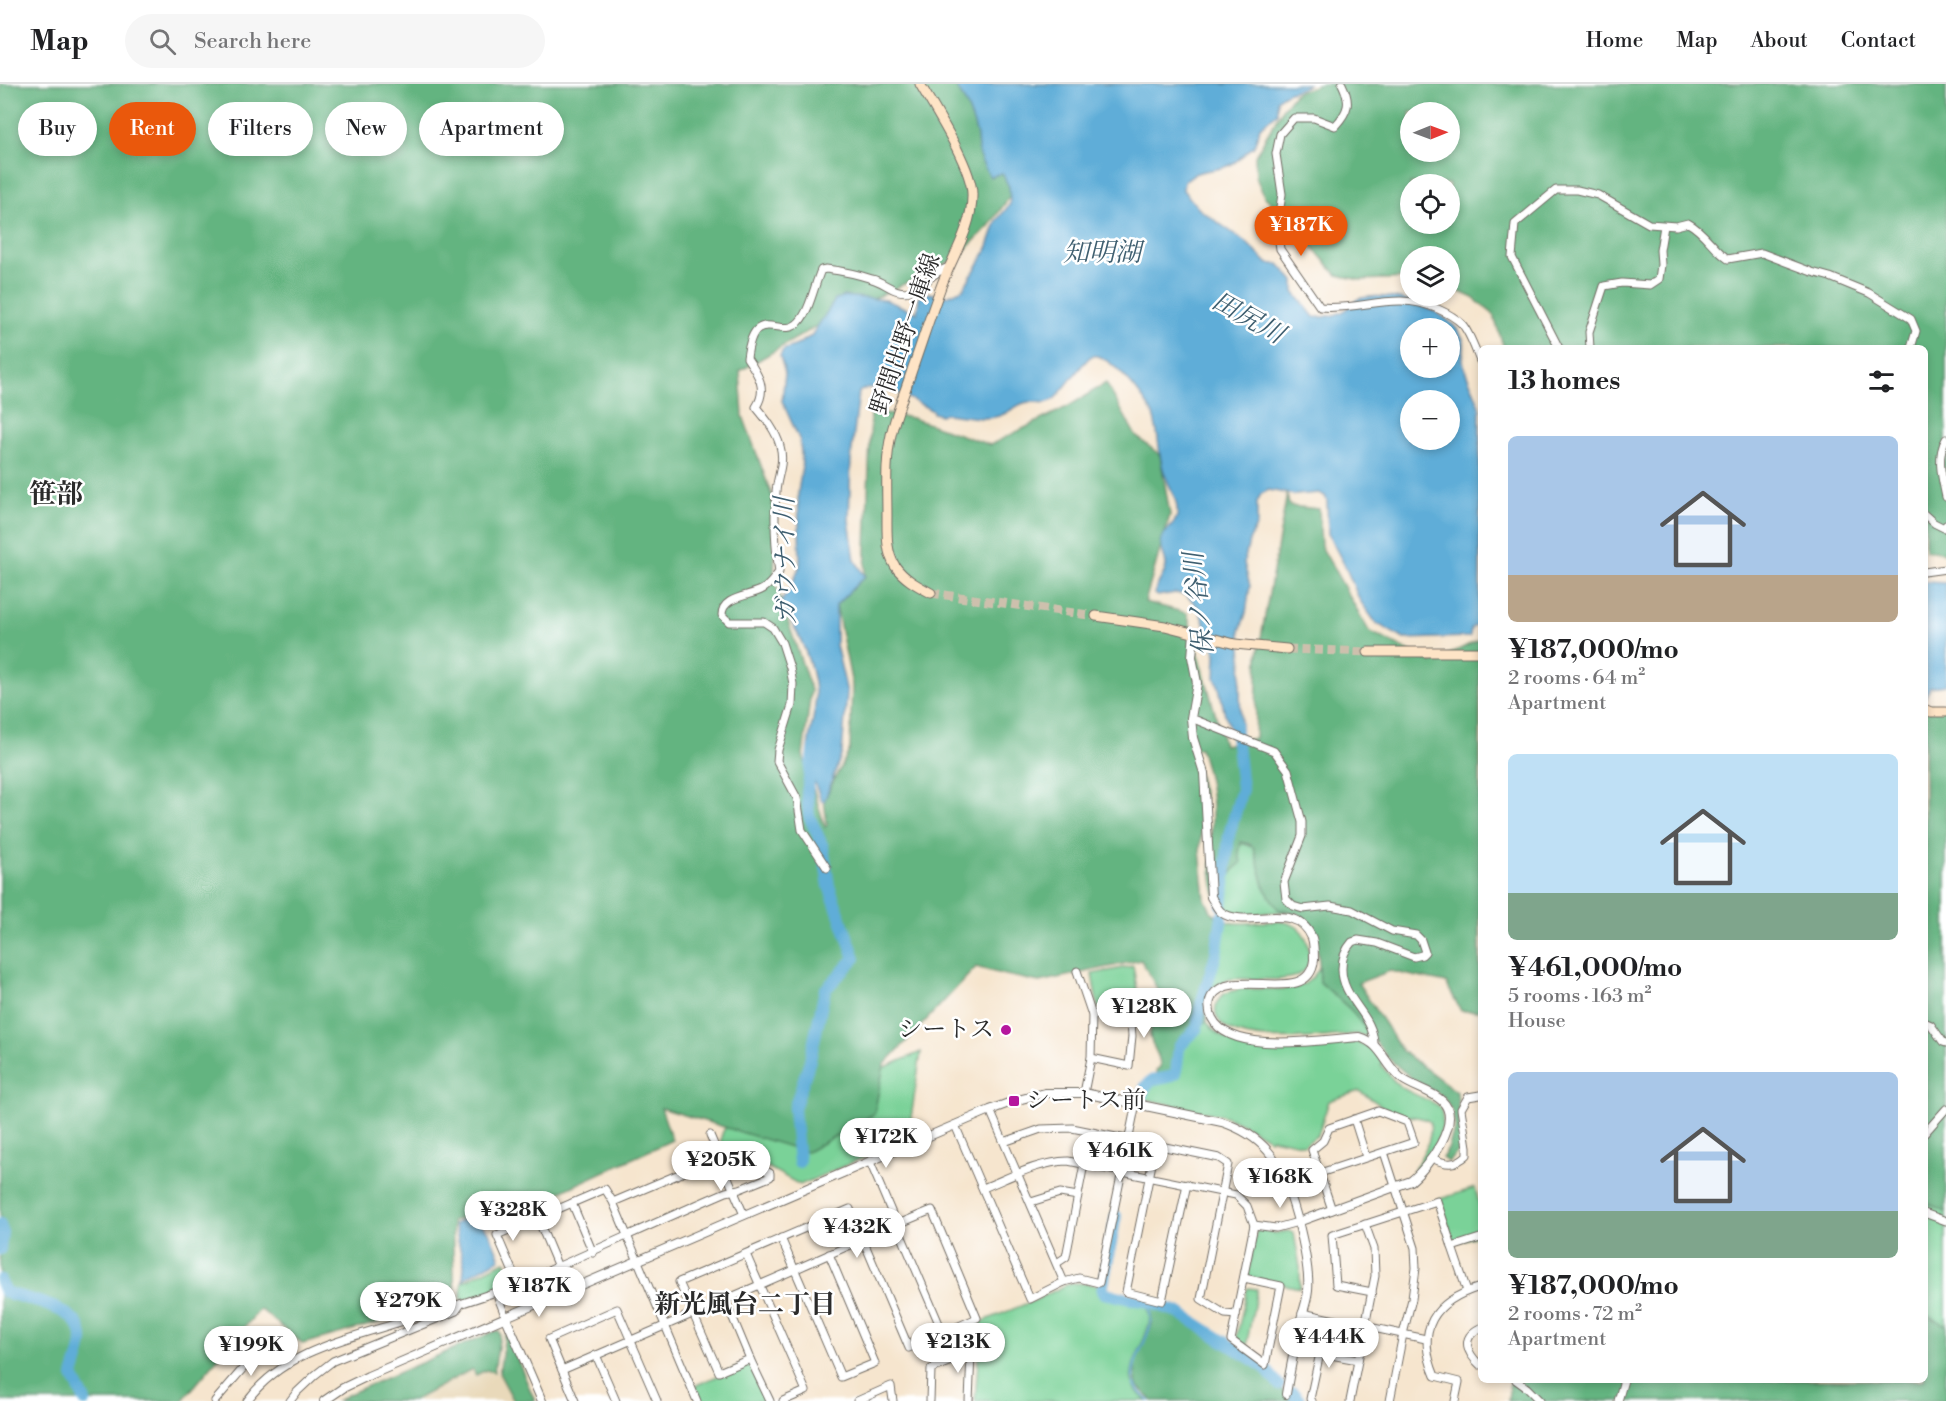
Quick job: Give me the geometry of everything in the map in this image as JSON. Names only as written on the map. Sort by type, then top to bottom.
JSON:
[{"type":"main road","name":"野間出野一庫線","points":[[920,84],[964,164],[972,192],[969,219],[942,285],[897,414],[888,457],[887,535],[889,551],[894,565],[903,575],[931,593]]},
{"type":"main road","points":[[1096,616],[1165,626],[1204,636],[1287,650]]},
{"type":"main road","points":[[1368,652],[1478,652]]},
{"type":"main road","points":[[1928,711],[1946,712]]},
{"type":"street","points":[[1342,84],[1348,97],[1345,115],[1335,126],[1314,118],[1294,118],[1280,134],[1276,154],[1282,194],[1277,228],[1280,249],[1320,307],[1335,308],[1394,300],[1430,305],[1451,315],[1463,325],[1478,356]]},
{"type":"street","points":[[1557,345],[1512,257],[1515,224],[1556,190],[1577,190],[1598,195],[1649,224],[1676,226],[1689,223],[1698,228],[1719,253],[1728,259],[1762,253],[1869,293],[1911,319],[1916,331],[1912,345]]},
{"type":"street","points":[[1590,345],[1589,332],[1604,286],[1622,283],[1650,285],[1659,279],[1664,226]]},
{"type":"street","points":[[827,868],[802,830],[797,798],[777,761],[778,750],[792,705],[793,684],[782,643],[774,627],[764,622],[729,622],[722,615],[722,609],[726,603],[764,589],[779,572],[776,552],[776,492],[782,454],[773,428],[756,407],[761,399],[761,383],[747,358],[748,348],[761,326],[791,328],[798,324],[821,270],[826,269],[875,279],[897,291],[905,292],[914,291],[938,270],[949,267]]},
{"type":"street","points":[[1946,439],[1941,450],[1941,469],[1946,497]]},
{"type":"street","points":[[1928,518],[1934,524],[1944,528],[1946,525]]},
{"type":"street","points":[[1928,571],[1946,569]]},
{"type":"street","points":[[1194,633],[1192,657],[1197,683],[1191,718],[1193,738],[1204,773],[1211,897],[1220,912],[1236,918],[1286,917],[1307,928],[1313,939],[1312,968],[1305,979],[1293,984],[1233,985],[1221,989],[1212,996],[1209,1010],[1211,1018],[1220,1030],[1250,1041],[1270,1043],[1359,1037],[1374,1044],[1399,1077],[1435,1096],[1446,1105],[1448,1123],[1443,1140],[1432,1158],[1421,1173],[1411,1181],[1298,1222],[1276,1228],[1254,1225]]},
{"type":"street","points":[[1191,718],[1265,746],[1274,751],[1288,770],[1302,822],[1302,836],[1284,882],[1286,899],[1293,906],[1303,909],[1330,906],[1352,910],[1392,931],[1416,935],[1421,939],[1425,952],[1422,956],[1414,957],[1366,940],[1352,942],[1346,948],[1342,957],[1342,979],[1354,1004],[1364,1013],[1370,1024],[1374,1034],[1374,1044]]},
{"type":"street","points":[[1077,971],[1092,1015],[1091,1058],[1084,1093]]},
{"type":"street","points":[[1091,1058],[1129,1066],[1132,1036],[1130,1010],[1092,1015]]},
{"type":"street","points":[[1928,1024],[1946,1043]]},
{"type":"street","points":[[324,1401],[350,1384],[990,1110],[1046,1093],[1084,1093],[1222,1122],[1240,1128],[1256,1138],[1269,1152],[1278,1166],[1298,1222],[1308,1269],[1308,1292],[1286,1394]]},
{"type":"street","points":[[1432,1158],[1450,1165],[1460,1162],[1467,1155],[1461,1109],[1468,1097],[1478,1095]]},
{"type":"street","points":[[955,1125],[1030,1299],[1064,1282],[1079,1278],[1099,1283],[1136,1103]]},
{"type":"street","points":[[1928,1129],[1946,1109]]},
{"type":"street","points":[[990,1110],[1064,1282]]},
{"type":"street","points":[[1320,1173],[1414,1142],[1407,1122],[1378,1111],[1329,1128],[1323,1141],[1312,1150],[1332,1210]]},
{"type":"street","points":[[1354,1119],[1366,1157]]},
{"type":"street","points":[[1004,1142],[1041,1129],[1072,1128],[1219,1158],[1228,1164],[1201,1299],[1225,1314],[1236,1315]]},
{"type":"street","points":[[710,1135],[744,1215]]},
{"type":"street","points":[[1156,1144],[1126,1292],[1162,1301],[1186,1184]]},
{"type":"street","points":[[1384,1152],[1415,1248],[1416,1268],[1412,1299],[1390,1401]]},
{"type":"street","points":[[247,1401],[256,1389],[289,1364],[324,1345],[461,1304],[518,1284],[734,1190],[740,1190],[770,1177],[770,1173],[735,1154],[715,1159],[613,1202]]},
{"type":"street","points":[[983,1188],[1052,1162],[1068,1161],[1236,1195],[1247,1206],[1254,1225],[1231,1340],[1265,1365],[1281,1286],[1244,1278]]},
{"type":"street","points":[[870,1162],[943,1333]]},
{"type":"street","points":[[1057,1263],[1065,1257],[1084,1164]]},
{"type":"street","points":[[518,1284],[497,1236],[606,1189],[697,1401]]},
{"type":"street","points":[[1031,1202],[1060,1193],[1078,1196]]},
{"type":"street","points":[[1372,1293],[1336,1285],[1332,1235],[1437,1201],[1467,1291]]},
{"type":"street","points":[[572,1203],[593,1253]]},
{"type":"street","points":[[562,1370],[692,1314],[725,1299],[759,1285],[829,1254],[863,1240],[896,1224],[932,1210],[977,1318],[909,1348],[863,1240],[850,1209],[679,1282],[692,1314],[719,1372],[750,1359]]},
{"type":"street","points":[[1928,1214],[1946,1221]]},
{"type":"street","points":[[537,1217],[558,1267]]},
{"type":"street","points":[[1350,1401],[1375,1276],[1374,1249],[1365,1224]]},
{"type":"street","points":[[781,1239],[841,1377],[875,1363],[829,1254]]},
{"type":"street","points":[[1452,1247],[1478,1239]]},
{"type":"street","points":[[746,1254],[806,1391],[783,1401]]},
{"type":"street","points":[[1455,1401],[1459,1382],[1434,1376],[1429,1362],[1426,1339],[1439,1310],[1449,1300],[1478,1288]]},
{"type":"street","points":[[496,1292],[542,1401]]},
{"type":"street","points":[[725,1299],[770,1401]]},
{"type":"street","points":[[290,1401],[333,1360],[456,1311],[461,1304]]},
{"type":"street","points":[[575,1401],[549,1339],[617,1309],[657,1401]]},
{"type":"street","points":[[1302,1313],[1426,1339]]},
{"type":"street","points":[[1478,1329],[1470,1338],[1468,1349],[1478,1363]]},
{"type":"street","points":[[215,1401],[263,1345],[289,1364]]},
{"type":"street","points":[[930,1401],[931,1369],[970,1353],[969,1401]]},
{"type":"street","points":[[1312,1401],[1310,1399],[1320,1353],[1358,1360]]},
{"type":"street","points":[[596,1355],[616,1401]]},
{"type":"street","points":[[1520,1383],[1540,1401]]},
{"type":"street","points":[[1618,1401],[1623,1383]]},
{"type":"street","points":[[857,1401],[891,1386],[893,1401]]},
{"type":"shaded area","points":[[472,1368],[493,1371],[500,1375],[514,1401],[413,1401]]},
{"type":"green space","points":[[0,84],[992,84],[1017,186],[989,226],[956,259],[817,326],[740,371],[743,416],[776,507],[774,580],[811,690],[803,755],[825,827],[827,825],[824,800],[850,749],[852,685],[836,605],[865,576],[871,411],[912,418],[990,445],[1069,406],[1106,383],[1136,436],[1160,455],[1170,515],[1145,602],[1187,613],[1224,745],[1255,738],[1258,654],[1287,494],[1289,506],[1319,509],[1321,546],[1369,631],[1432,663],[1478,640],[1478,1011],[1461,1011],[1446,983],[1390,971],[1358,983],[1402,1051],[1457,1092],[1462,1148],[1448,1162],[1442,1158],[1448,1149],[1455,1126],[1452,1112],[1444,1097],[1411,1078],[1388,1058],[1351,1010],[1320,982],[1316,944],[1310,927],[1299,915],[1277,908],[1265,889],[1254,848],[1249,844],[1241,842],[1239,853],[1241,863],[1229,877],[1221,906],[1216,896],[1211,872],[1212,800],[1200,748],[1192,750],[1204,796],[1200,850],[1205,899],[1211,911],[1220,919],[1218,930],[1221,945],[1211,991],[1205,1005],[1207,1022],[1192,1026],[1184,1037],[1174,1073],[1158,1077],[1156,1070],[1160,1067],[1160,1063],[1152,1043],[1150,1030],[1163,999],[1141,960],[1039,982],[976,967],[884,1065],[874,1114],[807,1152],[661,1108],[672,1140],[496,1222],[478,1214],[452,1221],[455,1301],[303,1344],[260,1309],[182,1401],[0,1401]]},
{"type":"green space","points":[[1321,84],[1946,84],[1946,553],[1928,550],[1928,345],[1503,345],[1493,314],[1473,298],[1460,292],[1460,246],[1400,246],[1400,278],[1360,280],[1337,275],[1264,196],[1256,177],[1255,156],[1283,108],[1296,92]]},
{"type":"green space","points":[[1928,706],[1946,706],[1946,1212],[1928,1203]]},
{"type":"green space","points":[[1241,842],[1254,848],[1265,889],[1280,910],[1288,913],[1237,914],[1221,906],[1229,877],[1241,863],[1239,853]]},
{"type":"green space","points":[[1220,919],[1239,923],[1269,921],[1289,923],[1297,927],[1307,941],[1308,964],[1303,972],[1293,977],[1225,980],[1211,991],[1221,945],[1218,930]]},
{"type":"green space","points":[[1320,965],[1320,982],[1351,1010],[1367,1031],[1366,1036],[1356,1034],[1279,1039],[1257,1037],[1238,1033],[1223,1026],[1216,1014],[1217,1003],[1224,994],[1237,990],[1291,988],[1302,985],[1312,978]]},
{"type":"green space","points":[[1133,966],[1139,1001],[1098,1008],[1092,974]]},
{"type":"green space","points":[[1207,1022],[1219,1034],[1235,1042],[1254,1046],[1275,1048],[1354,1042],[1368,1046],[1383,1063],[1381,1064],[1388,1074],[1401,1087],[1439,1106],[1442,1124],[1436,1143],[1412,1174],[1428,1143],[1430,1122],[1423,1118],[1392,1112],[1359,1091],[1329,1101],[1318,1135],[1304,1145],[1269,1139],[1225,1116],[1145,1099],[1152,1083],[1173,1078],[1184,1037],[1192,1026]]},
{"type":"green space","points":[[921,1052],[911,1118],[918,1134],[800,1185],[737,1150],[725,1155],[721,1138],[726,1127],[807,1152],[874,1114],[883,1068]]},
{"type":"green space","points":[[1475,1188],[1478,1199],[1478,1236],[1457,1242],[1453,1240],[1440,1199]]},
{"type":"green space","points":[[1928,1203],[1946,1212],[1946,1325],[1928,1316]]},
{"type":"green space","points":[[1259,1229],[1275,1233],[1289,1231],[1294,1233],[1300,1267],[1300,1288],[1249,1277],[1256,1232]]},
{"type":"green space","points":[[505,1261],[513,1279],[511,1284],[464,1301],[461,1298],[462,1282]]},
{"type":"green space","points":[[1076,1283],[1100,1285],[1102,1295],[1147,1304],[1150,1321],[1132,1373],[1133,1383],[1138,1392],[1148,1401],[975,1401],[981,1322],[1066,1285]]},
{"type":"green space","points":[[1248,1288],[1257,1289],[1246,1348],[1236,1340]]},
{"type":"green space","points":[[1150,1305],[1176,1312],[1260,1368],[1293,1401],[1153,1401],[1137,1386],[1135,1375],[1135,1363],[1152,1324]]},
{"type":"green space","points":[[1928,1316],[1946,1325],[1946,1401],[1508,1401],[1510,1383],[1928,1383]]},
{"type":"green space","points":[[499,1331],[500,1334],[494,1372],[486,1370],[476,1375],[472,1369],[413,1401],[337,1401],[349,1394]]},
{"type":"green space","points":[[505,1335],[507,1335],[535,1401],[514,1401],[499,1373]]},
{"type":"green space","points":[[746,1364],[750,1365],[766,1401],[701,1401],[694,1386]]},
{"type":"water","name":"知明湖","points":[[954,84],[1308,84],[1277,100],[1277,113],[1260,127],[1254,147],[1226,167],[1201,172],[1190,177],[1184,182],[1183,190],[1199,209],[1247,243],[1268,264],[1279,264],[1294,281],[1294,292],[1314,317],[1341,312],[1358,299],[1385,297],[1400,299],[1400,306],[1421,306],[1444,318],[1400,318],[1400,378],[1460,378],[1460,334],[1464,342],[1463,362],[1466,374],[1478,403],[1478,625],[1471,628],[1470,637],[1404,639],[1376,623],[1360,601],[1328,534],[1325,496],[1319,493],[1295,495],[1269,490],[1261,494],[1257,502],[1257,524],[1249,541],[1244,563],[1250,586],[1246,613],[1240,631],[1241,731],[1237,741],[1233,737],[1215,678],[1216,654],[1198,607],[1186,595],[1175,593],[1158,596],[1155,594],[1166,565],[1160,542],[1177,516],[1175,497],[1163,469],[1153,415],[1136,389],[1117,369],[1099,357],[1092,356],[1051,401],[1028,402],[999,416],[986,418],[940,415],[887,389],[867,388],[859,392],[851,458],[849,520],[855,560],[865,576],[836,605],[836,645],[847,693],[842,753],[824,802],[821,800],[808,757],[816,699],[811,668],[803,646],[782,605],[782,600],[790,589],[800,565],[798,492],[802,467],[800,441],[782,401],[785,373],[780,356],[783,350],[811,336],[835,300],[843,296],[886,300],[917,313],[919,297],[928,293],[947,296],[963,289],[986,252],[997,220],[1010,204],[1009,187],[1002,173],[990,177],[980,159],[974,126],[967,107]]},
{"type":"water","points":[[1928,582],[1946,583],[1946,685],[1930,687],[1928,691]]},
{"type":"water","points":[[472,1216],[489,1232],[500,1259],[466,1277],[463,1281],[464,1265],[454,1224]]},
{"type":"waterway","name":"保ノ谷川","points":[[1222,906],[1229,835],[1242,789],[1235,725]]},
{"type":"waterway","name":"ガウナイ川","points":[[799,1162],[794,1109],[810,1060],[825,990],[855,958],[829,886],[823,847],[809,816],[807,793],[813,751]]},
{"type":"waterway","name":"保ノ谷川","points":[[1141,1098],[1144,1089],[1151,1081],[1176,1073],[1179,1047],[1197,1028],[1200,1008],[1216,954],[1222,916]]},
{"type":"waterway","name":"保ノ谷川","points":[[1103,1286],[1116,1216]]},
{"type":"waterway","points":[[0,1224],[2,1232],[0,1249]]},
{"type":"waterway","points":[[0,1280],[5,1292],[64,1312],[80,1328],[82,1344],[73,1376],[85,1401]]},
{"type":"waterway","name":"保ノ谷川","points":[[1102,1290],[1103,1293],[1141,1301]]},
{"type":"waterway","name":"保ノ谷川","points":[[1147,1302],[1178,1312],[1264,1367],[1279,1385]]},
{"type":"waterway","points":[[1148,1303],[1150,1326],[1134,1366],[1133,1375],[1140,1392],[1150,1401]]},
{"type":"waterway","name":"保ノ谷川","points":[[1293,1393],[1300,1401]]},
{"type":"tunnel","points":[[931,593],[1096,616]]},
{"type":"tunnel","points":[[1287,649],[1368,652]]},
{"type":"place","name":"シートス","points":[[1006,1030]]},
{"type":"place","name":"シートス前","points":[[1014,1101]]},
{"type":"district","name":"笹部","points":[[56,495]]},
{"type":"district","name":"新光風台二丁目","points":[[745,1305]]},
{"type":"water label","name":"田尻川","points":[[1248,318]]}]
